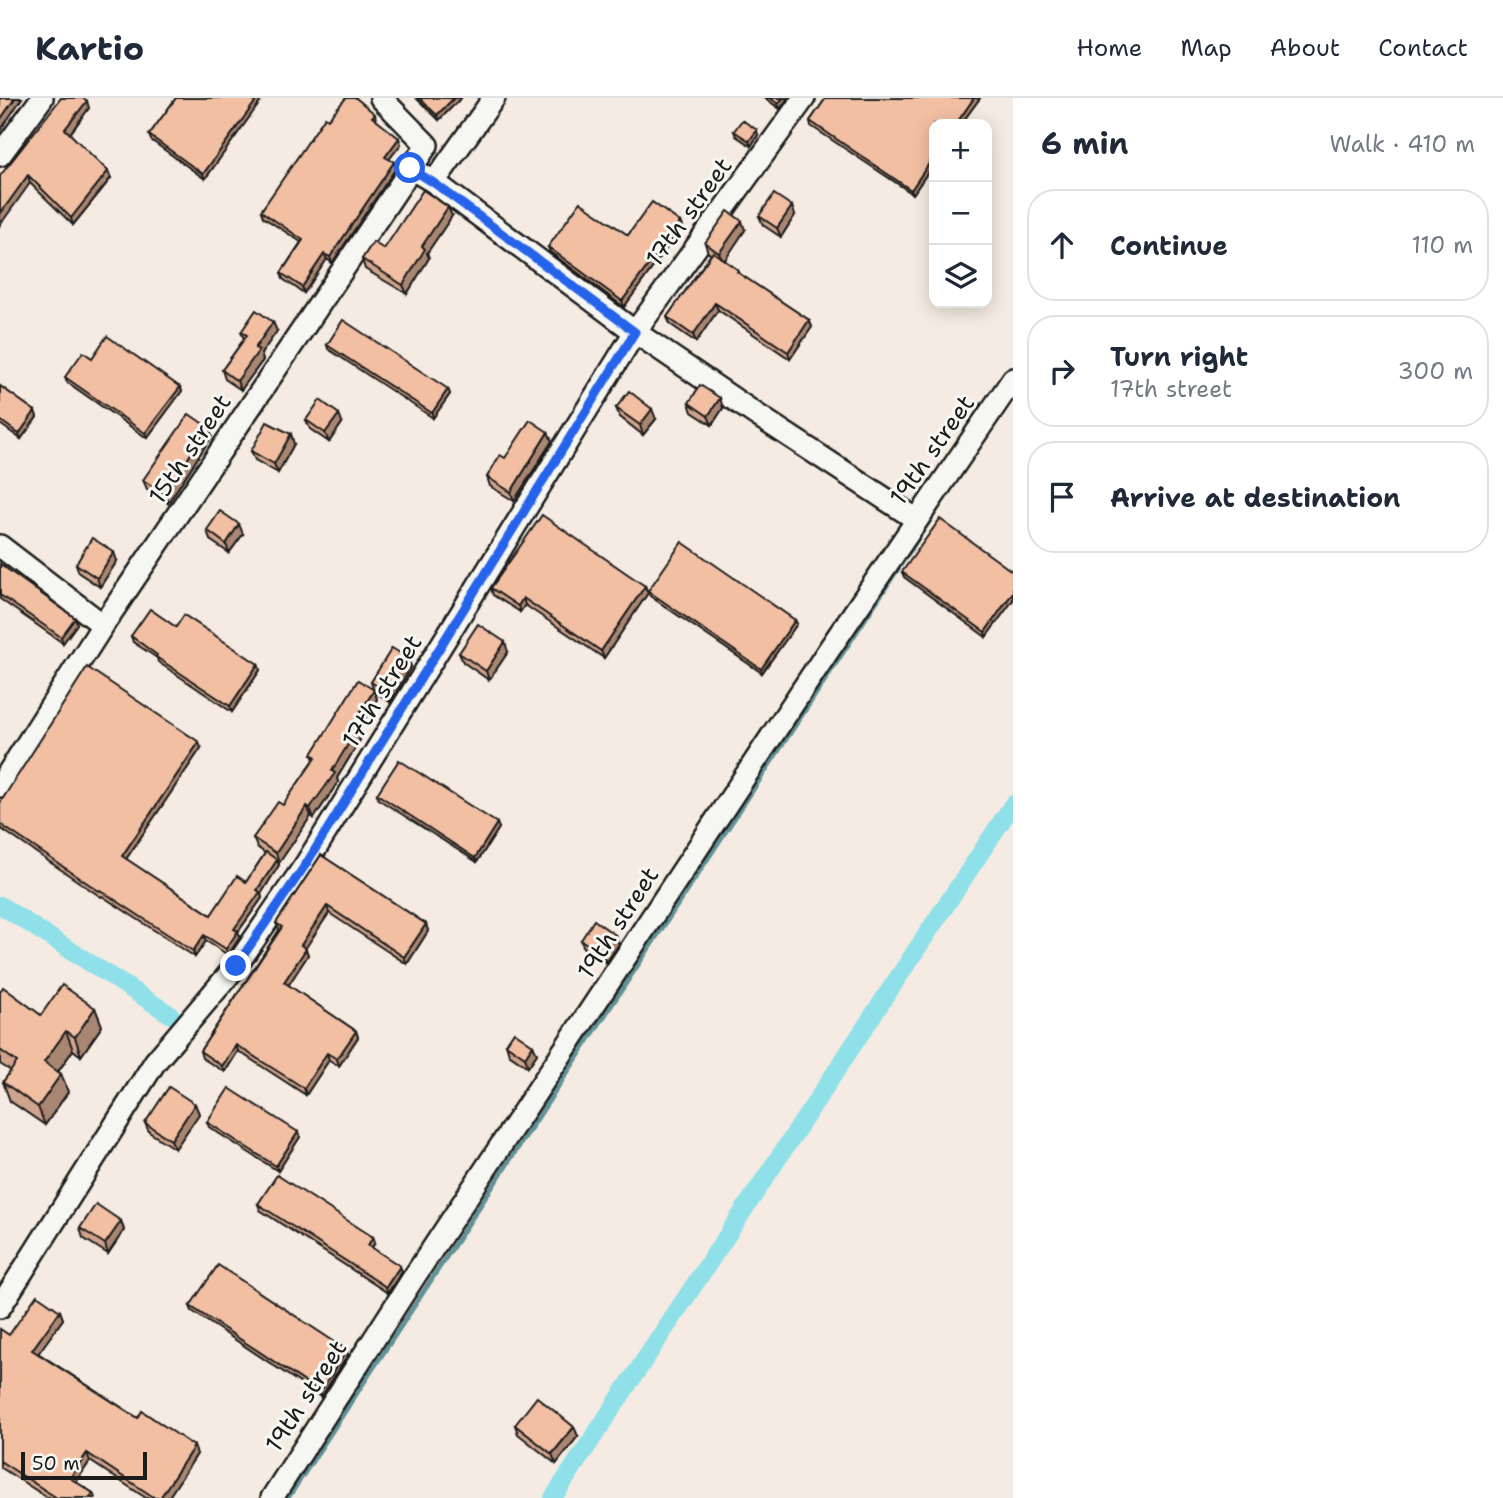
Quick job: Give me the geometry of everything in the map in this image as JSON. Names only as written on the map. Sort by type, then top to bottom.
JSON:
[{"type":"street","points":[[0,155],[42,98]]},
{"type":"street","name":"15th street","points":[[0,786],[103,625],[427,145],[381,98]]},
{"type":"street","points":[[434,183],[494,98]]},
{"type":"street","name":"17th street","points":[[0,1307],[155,1062],[236,966],[306,864],[635,332],[804,98]]},
{"type":"street","points":[[410,168],[635,332],[916,519]]},
{"type":"street","name":"19th street","points":[[272,1498],[412,1280],[916,519],[1013,379]]},
{"type":"street","points":[[0,546],[103,625]]},
{"type":"building","points":[[0,98],[15,98],[0,120]]},
{"type":"building","points":[[61,98],[83,98],[87,101],[65,129],[108,171],[71,218],[28,175],[0,214],[0,176]]},
{"type":"building","points":[[176,98],[258,98],[203,174],[149,135]]},
{"type":"building","points":[[346,98],[356,98],[375,114],[372,117],[399,138],[385,157],[394,162],[330,257],[324,254],[302,287],[281,273],[303,240],[261,211],[325,117],[328,119]]},
{"type":"building","points":[[419,98],[454,98],[437,115]]},
{"type":"building","points":[[770,98],[783,98],[778,104]]},
{"type":"building","points":[[826,98],[974,98],[959,119],[929,119],[929,163],[911,190],[810,121]]},
{"type":"building","points":[[742,120],[757,130],[749,141],[734,131]]},
{"type":"building","points":[[423,190],[448,207],[422,246],[425,249],[403,285],[362,259],[373,242],[384,249]]},
{"type":"building","points":[[774,194],[792,206],[777,228],[759,216]]},
{"type":"building","points":[[580,202],[628,235],[652,202],[680,222],[622,301],[548,247]]},
{"type":"building","points":[[728,211],[742,221],[719,253],[705,243]]},
{"type":"building","points":[[713,252],[738,270],[737,272],[809,320],[788,352],[715,303],[693,335],[667,317]]},
{"type":"building","points":[[256,310],[273,322],[255,348],[259,350],[237,381],[222,370],[247,335],[241,332]]},
{"type":"building","points":[[343,320],[448,389],[432,413],[327,345]]},
{"type":"building","points":[[107,336],[180,387],[145,433],[65,377],[83,352],[92,358]]},
{"type":"building","points":[[700,385],[720,398],[708,416],[689,403]]},
{"type":"building","points":[[0,386],[35,411],[19,434],[0,420]]},
{"type":"building","points":[[629,391],[652,409],[640,425],[616,408]]},
{"type":"building","points":[[320,400],[339,414],[325,433],[306,420]]},
{"type":"building","points":[[189,414],[208,427],[165,494],[143,480]]},
{"type":"building","points":[[530,420],[548,432],[511,492],[487,477],[500,455],[505,458]]},
{"type":"building","points":[[267,422],[291,434],[274,464],[251,451]]},
{"type":"building","points":[[220,511],[239,524],[226,544],[207,530]]},
{"type":"building","points":[[542,515],[645,586],[601,651],[523,598],[518,606],[491,588]]},
{"type":"building","points":[[940,519],[1013,572],[1013,592],[985,632],[902,572]]},
{"type":"building","points":[[92,538],[114,552],[97,578],[76,564]]},
{"type":"building","points":[[682,542],[795,620],[761,669],[648,591]]},
{"type":"building","points":[[0,564],[75,618],[61,637],[0,595]]},
{"type":"building","points":[[150,609],[176,627],[184,615],[258,664],[230,706],[156,657],[157,655],[131,636]]},
{"type":"building","points":[[478,624],[505,642],[486,671],[459,653]]},
{"type":"building","points":[[392,648],[408,658],[387,692],[371,682]]},
{"type":"building","points":[[87,667],[199,742],[122,856],[211,915],[237,876],[246,882],[266,852],[277,860],[257,890],[260,892],[234,929],[238,931],[226,949],[204,935],[193,951],[0,824],[0,803]]},
{"type":"building","points":[[358,680],[374,690],[351,727],[356,731],[332,771],[335,773],[310,808],[307,806],[276,853],[253,838],[278,802],[283,805],[316,757],[312,754]]},
{"type":"building","points":[[399,760],[497,823],[475,858],[377,794]]},
{"type":"building","points":[[321,855],[426,924],[404,957],[327,906],[301,945],[306,949],[284,982],[356,1031],[337,1059],[327,1053],[304,1088],[236,1045],[222,1066],[200,1051],[282,927],[276,923]]},
{"type":"building","points":[[594,920],[615,935],[602,954],[581,940]]},
{"type":"building","points":[[62,985],[95,1008],[75,1037],[66,1031],[44,1062],[61,1074],[38,1107],[3,1082],[17,1062],[0,1050],[0,992],[3,987],[41,1015]]},
{"type":"building","points":[[514,1032],[533,1045],[525,1057],[506,1044]]},
{"type":"building","points":[[169,1087],[195,1104],[171,1140],[145,1123]]},
{"type":"building","points":[[229,1088],[298,1132],[276,1166],[207,1122]]},
{"type":"building","points":[[277,1175],[373,1237],[368,1245],[400,1266],[386,1287],[258,1204]]},
{"type":"building","points":[[96,1204],[121,1221],[105,1244],[80,1228]]},
{"type":"building","points":[[218,1265],[347,1350],[320,1392],[190,1306]]},
{"type":"building","points":[[37,1295],[60,1311],[32,1350],[138,1418],[142,1411],[194,1446],[160,1498],[155,1498],[87,1453],[70,1478],[93,1493],[89,1498],[57,1498],[0,1461],[0,1329],[9,1335]]},
{"type":"building","points":[[537,1397],[574,1427],[552,1454],[515,1425]]},
{"type":"waterway","points":[[288,1498],[947,494]]},
{"type":"waterway","points":[[553,1498],[1013,804]]},
{"type":"waterway","points":[[0,905],[171,1015]]},
{"type":"route","points":[[236,966],[306,864],[635,332],[410,168]]}]
